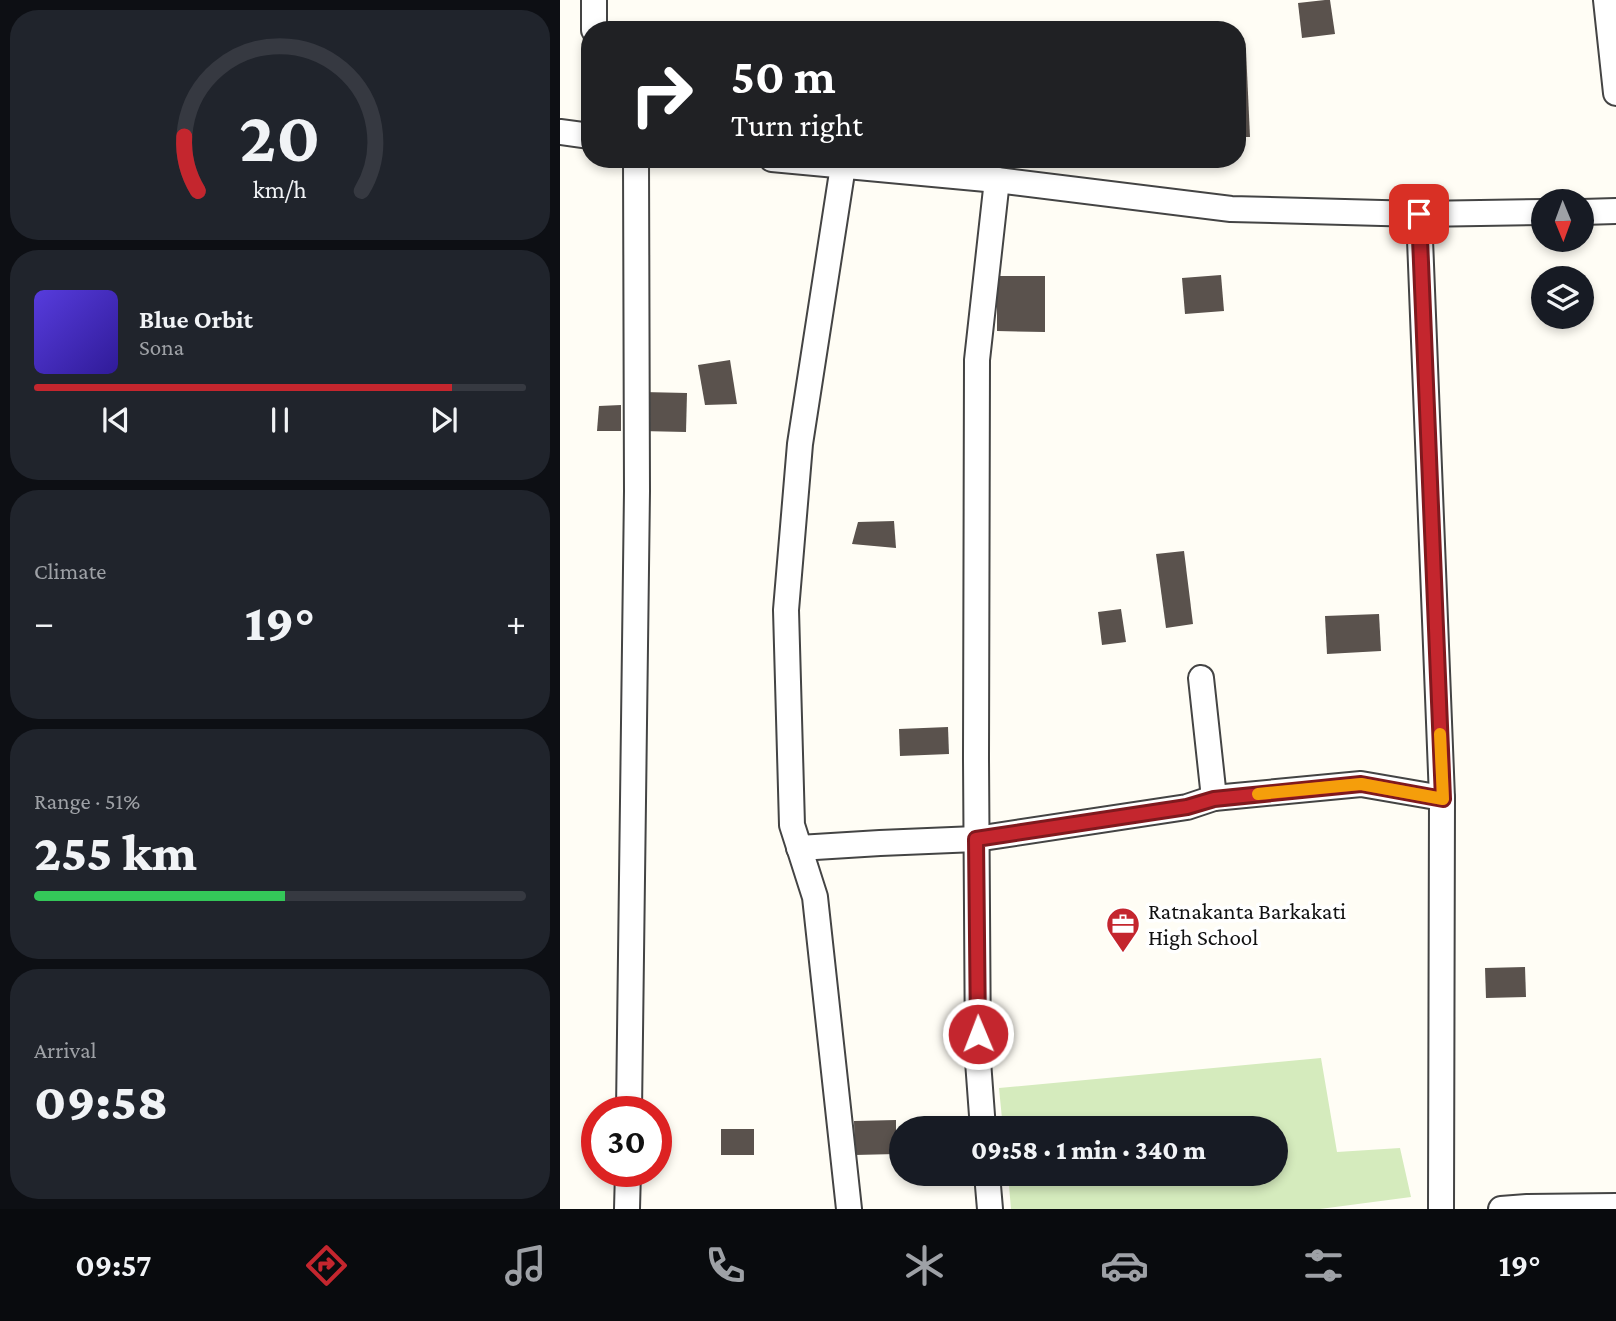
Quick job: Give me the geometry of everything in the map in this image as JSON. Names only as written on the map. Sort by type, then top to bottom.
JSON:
[{"type":"street","points":[[594,0],[594,21]]},
{"type":"street","points":[[1606,0],[1616,93]]},
{"type":"street","points":[[560,132],[581,135]]},
{"type":"street","points":[[628,1096],[638,491],[636,168]]},
{"type":"street","points":[[843,168],[800,444],[786,610],[792,825],[814,897],[849,1209]]},
{"type":"street","points":[[865,168],[997,180],[1231,209],[1419,214],[1531,212]]},
{"type":"street","points":[[983,1116],[978,1062],[976,839],[977,360],[997,180]]},
{"type":"street","points":[[1594,212],[1616,211]]},
{"type":"street","points":[[1419,214],[1443,799],[1441,1209]]},
{"type":"street","points":[[1201,678],[1214,799]]},
{"type":"street","points":[[799,848],[976,839],[1187,807],[1214,799],[1361,784],[1443,799]]},
{"type":"street","points":[[988,1186],[990,1209]]},
{"type":"street","points":[[627,1209],[628,1187]]},
{"type":"street","points":[[1501,1209],[1616,1206]]},
{"type":"green space","points":[[1321,1058],[1337,1152],[1400,1148],[1411,1197],[1320,1209],[1011,1209],[1009,1186],[1288,1186],[1288,1116],[1002,1116],[999,1088]]},
{"type":"building","points":[[1330,0],[1335,34],[1302,38],[1298,3]]},
{"type":"building","points":[[1246,50],[1250,137],[1246,137]]},
{"type":"building","points":[[1221,275],[1224,311],[1185,314],[1182,278]]},
{"type":"building","points":[[997,276],[1045,276],[1045,332],[997,331]]},
{"type":"building","points":[[730,360],[737,404],[705,405],[698,365]]},
{"type":"building","points":[[643,392],[687,393],[686,432],[641,431]]},
{"type":"building","points":[[621,405],[621,431],[597,431],[599,406]]},
{"type":"building","points":[[894,521],[896,548],[852,544],[858,522]]},
{"type":"building","points":[[1184,551],[1193,624],[1166,628],[1156,554]]},
{"type":"building","points":[[1121,609],[1126,642],[1102,645],[1098,612]]},
{"type":"building","points":[[1379,614],[1381,651],[1327,654],[1325,616]]},
{"type":"building","points":[[948,727],[949,754],[900,756],[899,729]]},
{"type":"building","points":[[1525,967],[1526,997],[1486,998],[1485,968]]},
{"type":"building","points":[[889,1120],[889,1154],[855,1155],[854,1121]]},
{"type":"building","points":[[721,1129],[754,1129],[754,1155],[721,1155]]},
{"type":"slow traffic","points":[[1258,794],[1361,784],[1443,799],[1440,734]]},
{"type":"place","name":"Ratnakanta Barkakati High School","points":[[1123,954]]},
{"type":"route","points":[[978,1034],[976,839],[1187,807],[1214,799],[1361,784],[1443,799],[1419,214]]}]
